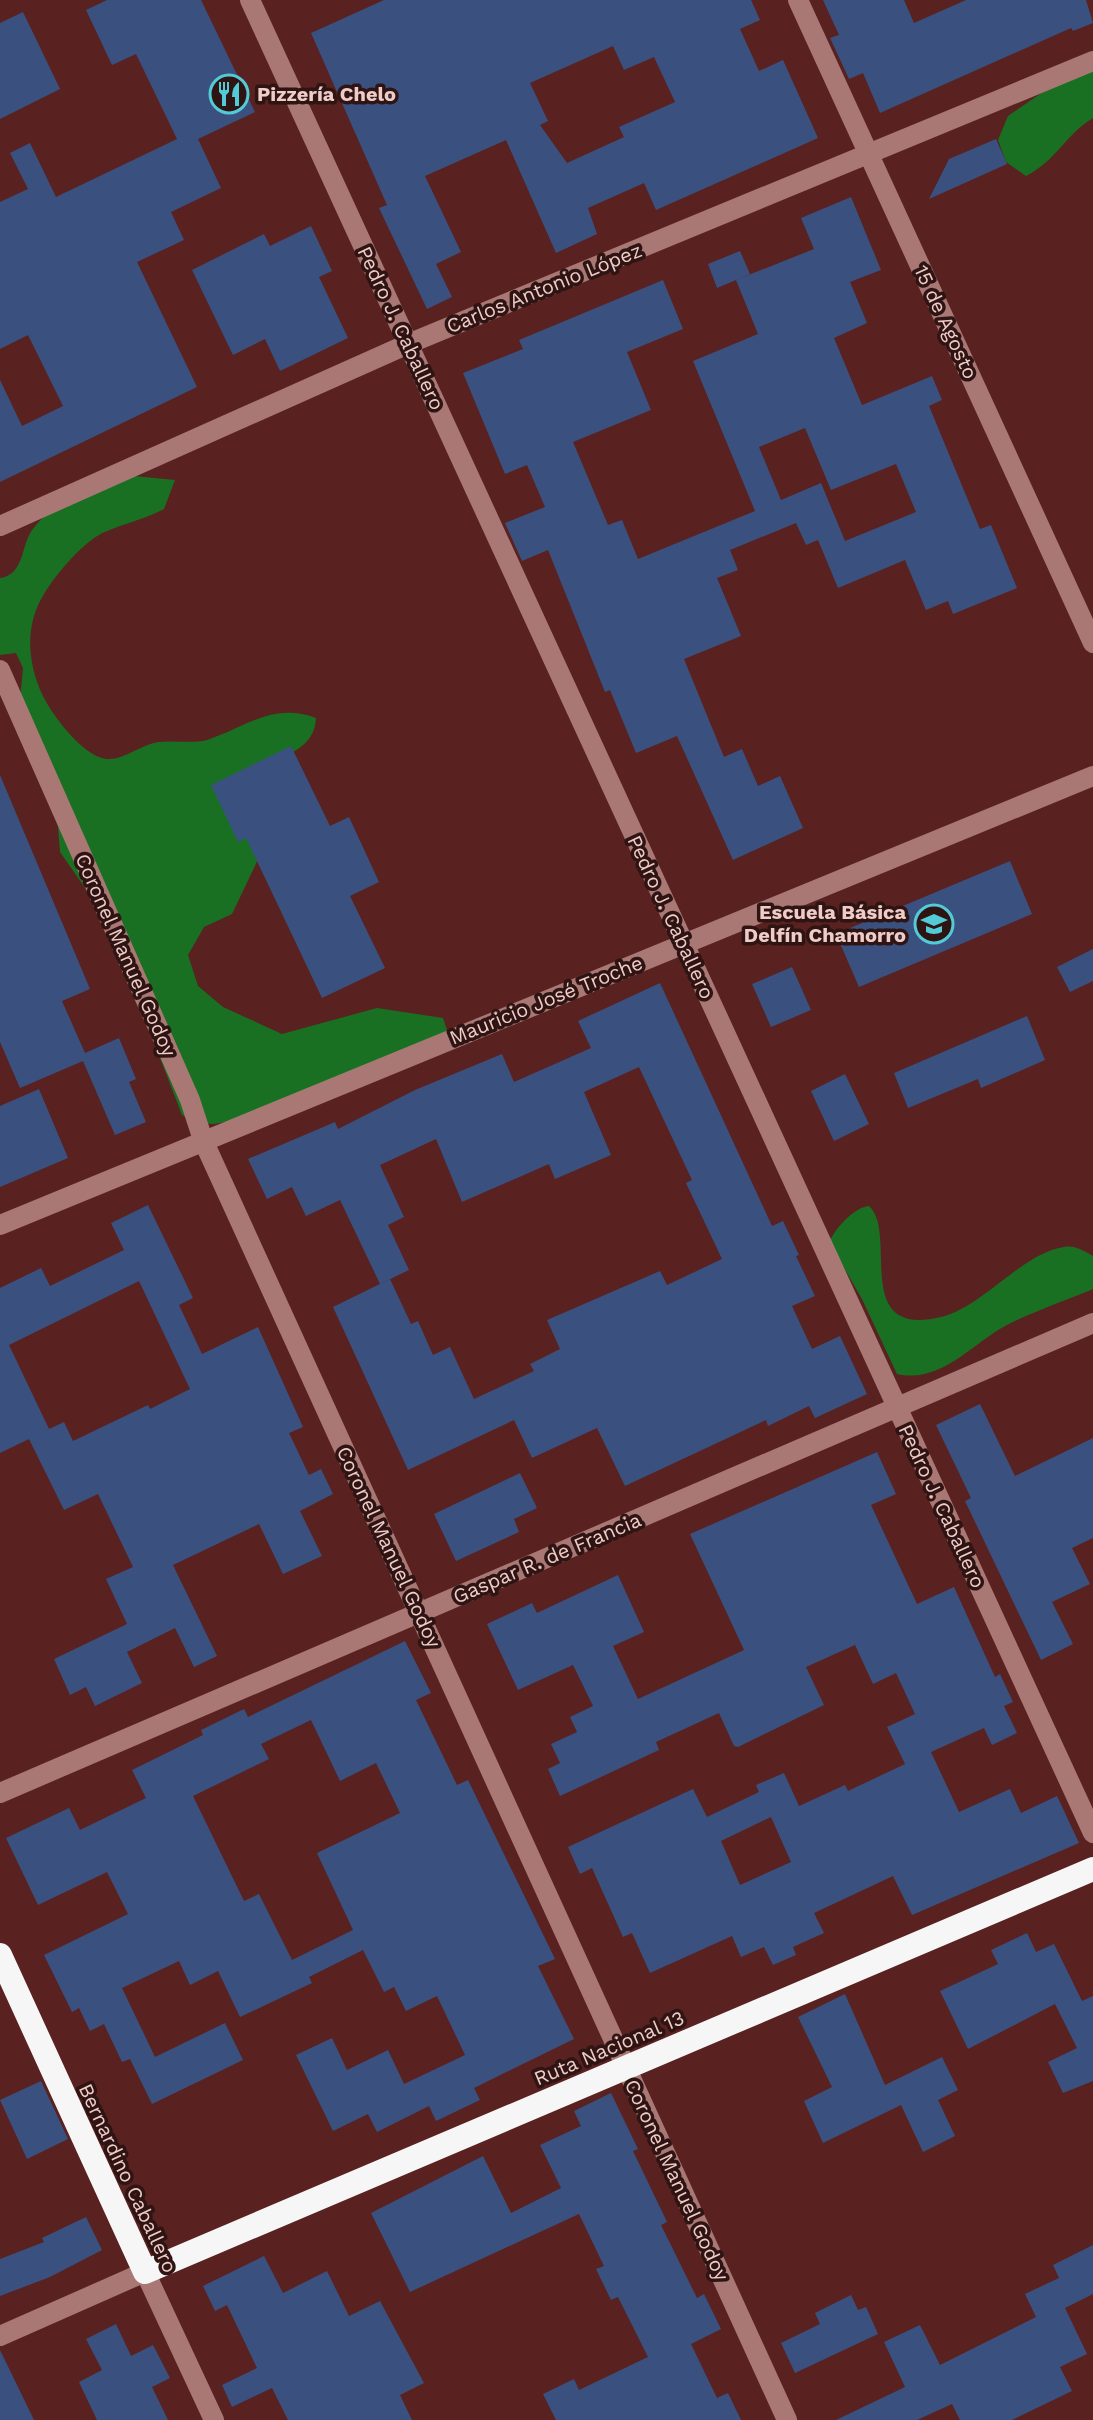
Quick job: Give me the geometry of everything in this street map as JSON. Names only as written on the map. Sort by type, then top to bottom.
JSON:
[{"type":"highway","name":"Ruta Nacional 13","points":[[145,2272],[1093,1869]]},
{"type":"highway","name":"Bernardino Caballero","points":[[0,1955],[145,2272]]},
{"type":"street","name":"Pedro J. Caballero","points":[[250,0],[1093,1833]]},
{"type":"street","name":"15 de Agosto","points":[[798,0],[1093,643]]},
{"type":"street","name":"Carlos Antonio López","points":[[0,526],[408,344],[1093,61]]},
{"type":"street","name":"Coronel Manuel Godoy","points":[[0,670],[184,1086],[203,1140],[787,2420]]},
{"type":"street","name":"Mauricio José Troche","points":[[0,1225],[1093,776]]},
{"type":"street","name":"Gaspar R. de Francia","points":[[0,1793],[1093,1323]]},
{"type":"street","points":[[0,2336],[145,2272]]},
{"type":"street","name":"Bernardino Caballero","points":[[145,2272],[214,2420]]},
{"type":"green space","points":[[1093,64],[1093,118],[1046,163],[1026,176],[1006,162],[998,140],[1008,116],[1053,85]]},
{"type":"green space","points":[[114,474],[175,480],[164,509],[107,531],[90,541],[63,567],[38,605],[31,628],[32,663],[43,696],[57,719],[87,750],[113,759],[159,742],[207,740],[273,715],[301,714],[316,718],[308,740],[276,762],[264,847],[232,914],[204,927],[188,955],[198,986],[223,1007],[282,1034],[377,1008],[443,1018],[448,1033],[310,1108],[214,1124],[196,1123],[182,1115],[106,918],[60,852],[56,802],[17,733],[23,668],[16,653],[0,655],[0,578],[8,576],[18,566],[28,537],[40,520],[70,498]]},
{"type":"green space","points":[[869,1206],[877,1219],[886,1299],[896,1313],[913,1320],[941,1317],[957,1311],[1033,1259],[1064,1247],[1093,1256],[1093,1289],[1007,1325],[942,1368],[913,1376],[897,1374],[862,1299],[829,1242],[857,1210]]},
{"type":"building","points":[[107,0],[201,0],[255,112],[198,139],[221,188],[171,212],[184,240],[137,262],[197,387],[0,482],[0,380],[22,426],[63,406],[28,335],[0,349],[0,202],[28,189],[10,153],[30,143],[56,197],[177,139],[136,54],[112,65],[86,10]]},
{"type":"building","points":[[384,0],[751,0],[760,20],[740,29],[759,71],[783,60],[818,138],[656,210],[644,183],[588,208],[597,234],[556,253],[506,140],[425,176],[461,252],[436,264],[452,297],[427,309],[379,208],[387,205],[311,33]],"holes":[[[613,46],[624,70],[654,57],[675,102],[619,127],[624,137],[567,163],[540,125],[548,121],[530,83]]]},
{"type":"building","points":[[823,0],[904,0],[914,23],[966,0],[1086,0],[1093,23],[1073,31],[1071,28],[880,113],[863,73],[849,79],[830,38],[839,35]]},
{"type":"building","points":[[23,12],[60,89],[0,119],[0,23]]},
{"type":"building","points":[[996,139],[1007,164],[929,199],[949,159]]},
{"type":"building","points":[[851,197],[881,270],[850,282],[867,323],[834,338],[862,405],[932,376],[942,400],[929,406],[980,529],[991,525],[1017,588],[953,614],[948,601],[926,610],[905,560],[838,588],[818,540],[806,545],[796,523],[730,550],[738,570],[717,578],[741,636],[684,659],[724,757],[742,749],[758,786],[780,776],[803,828],[733,860],[677,736],[636,753],[610,690],[605,692],[548,550],[522,561],[505,523],[545,507],[527,465],[505,474],[463,373],[523,349],[519,340],[663,280],[683,329],[627,352],[651,410],[573,442],[608,525],[622,520],[638,559],[755,511],[693,361],[758,334],[736,280],[814,249],[801,218]],"holes":[[[805,428],[831,490],[896,464],[916,512],[845,541],[821,483],[781,500],[759,447]]]},
{"type":"building","points":[[311,226],[332,271],[319,277],[348,338],[280,371],[265,339],[233,355],[192,270],[264,234],[270,246]]},
{"type":"building","points":[[740,251],[750,274],[717,288],[708,264]]},
{"type":"building","points":[[291,746],[330,826],[349,817],[379,882],[350,896],[385,968],[322,998],[246,838],[238,842],[211,785]]},
{"type":"building","points":[[0,775],[90,989],[62,1001],[85,1053],[119,1038],[136,1079],[129,1082],[146,1122],[115,1135],[83,1061],[20,1088],[0,1042]]},
{"type":"building","name":"Escuela Básica Delfín Chamorro","points":[[1010,861],[1032,914],[859,987],[836,934]]},
{"type":"building","points":[[1093,949],[1093,981],[1070,992],[1057,967]]},
{"type":"building","points":[[792,967],[811,1010],[771,1027],[752,984]]},
{"type":"building","points":[[660,983],[772,1226],[783,1221],[799,1255],[796,1256],[815,1296],[792,1306],[812,1349],[840,1336],[867,1394],[815,1418],[809,1406],[768,1426],[766,1420],[625,1486],[597,1428],[532,1458],[514,1420],[408,1470],[333,1307],[380,1284],[340,1200],[306,1216],[292,1187],[267,1199],[248,1159],[335,1122],[338,1129],[415,1090],[502,1054],[514,1082],[591,1048],[578,1021]],"holes":[[[639,1067],[692,1180],[686,1183],[722,1259],[667,1285],[660,1271],[547,1320],[560,1349],[530,1364],[534,1371],[474,1399],[450,1347],[433,1355],[418,1321],[411,1324],[390,1279],[409,1270],[388,1225],[404,1217],[380,1165],[436,1139],[462,1202],[549,1164],[555,1179],[611,1155],[584,1092]]]},
{"type":"building","points":[[1027,1016],[1045,1060],[981,1088],[978,1079],[908,1108],[894,1073]]},
{"type":"building","points":[[845,1074],[869,1124],[834,1141],[811,1091]]},
{"type":"building","points":[[39,1089],[68,1158],[0,1187],[0,1106]]},
{"type":"building","points":[[148,1205],[193,1298],[179,1305],[202,1354],[258,1327],[303,1427],[289,1433],[309,1475],[321,1469],[333,1494],[300,1511],[322,1556],[283,1574],[259,1524],[173,1565],[217,1656],[194,1667],[175,1628],[127,1652],[142,1683],[95,1706],[86,1687],[70,1695],[54,1659],[127,1624],[106,1579],[133,1567],[98,1494],[64,1510],[29,1439],[0,1453],[0,1288],[41,1268],[50,1286],[124,1250],[111,1223]],"holes":[[[139,1281],[190,1389],[150,1409],[148,1405],[73,1441],[64,1422],[49,1429],[9,1345]]]},
{"type":"building","points":[[980,1404],[1015,1476],[1093,1438],[1093,1538],[1072,1548],[1090,1584],[1052,1602],[1073,1644],[1041,1660],[965,1501],[971,1498],[936,1425]]},
{"type":"building","points":[[877,1452],[896,1494],[871,1505],[917,1604],[954,1587],[995,1677],[1000,1674],[1013,1702],[1004,1706],[1017,1733],[992,1745],[984,1728],[931,1752],[959,1812],[1010,1789],[1021,1813],[1057,1796],[1079,1843],[912,1915],[893,1876],[814,1913],[824,1933],[793,1947],[796,1955],[773,1965],[764,1947],[741,1957],[732,1936],[650,1973],[632,1933],[623,1937],[592,1868],[580,1874],[568,1847],[693,1789],[707,1817],[759,1792],[756,1785],[784,1773],[799,1806],[845,1785],[848,1791],[905,1764],[887,1727],[915,1714],[896,1673],[873,1684],[855,1645],[806,1667],[824,1705],[738,1747],[734,1746],[719,1713],[656,1742],[659,1750],[560,1796],[548,1769],[560,1763],[551,1744],[577,1732],[570,1717],[593,1706],[573,1665],[518,1690],[487,1624],[532,1603],[537,1613],[618,1575],[644,1632],[613,1646],[638,1699],[744,1650],[690,1534]],"holes":[[[771,1817],[791,1862],[740,1885],[721,1841]]]},
{"type":"building","points":[[520,1473],[537,1508],[514,1519],[519,1532],[456,1561],[434,1514]]},
{"type":"building","points":[[405,1641],[431,1693],[416,1700],[457,1785],[468,1780],[555,1959],[538,1966],[574,2039],[474,2088],[480,2100],[436,2121],[429,2106],[377,2132],[368,2114],[333,2131],[296,2055],[332,2038],[347,2070],[388,2050],[404,2084],[465,2055],[437,1996],[406,2011],[394,1987],[384,1992],[363,1950],[309,1977],[312,1983],[240,2017],[218,1971],[190,1985],[179,1961],[122,1988],[155,2057],[225,2023],[243,2060],[152,2104],[130,2059],[122,2062],[104,2024],[90,2031],[79,2008],[72,2012],[44,1955],[128,1914],[107,1872],[38,1905],[6,1838],[69,1808],[80,1830],[146,1798],[132,1770],[203,1735],[201,1730],[244,1709],[248,1717]],"holes":[[[311,1720],[340,1781],[376,1763],[400,1813],[317,1853],[353,1930],[292,1960],[259,1894],[244,1901],[193,1796],[269,1759],[261,1744]]]},
{"type":"building","points":[[1027,1933],[1036,1952],[1054,1944],[1082,2001],[1093,1996],[1093,2081],[1063,2093],[1048,2062],[1077,2048],[1055,2004],[968,2049],[940,1991],[998,1964],[991,1950]]},
{"type":"building","points":[[845,1994],[885,2085],[942,2057],[958,2090],[938,2100],[955,2136],[923,2152],[901,2105],[823,2143],[804,2101],[832,2087],[798,2017]]},
{"type":"building","points":[[41,2081],[68,2139],[27,2159],[0,2100]]},
{"type":"building","points":[[611,2093],[638,2149],[633,2151],[667,2222],[661,2225],[697,2298],[704,2294],[721,2329],[691,2344],[717,2398],[728,2393],[741,2420],[556,2420],[543,2394],[574,2379],[579,2390],[648,2357],[618,2297],[611,2300],[596,2269],[604,2266],[579,2214],[410,2292],[371,2213],[483,2156],[511,2213],[561,2188],[540,2145],[581,2126],[574,2111]]},
{"type":"building","points":[[86,2217],[102,2250],[50,2277],[0,2296],[0,2259],[44,2242],[42,2238]]},
{"type":"building","points":[[1093,2245],[1093,2294],[1065,2308],[1087,2354],[1060,2367],[1072,2391],[1012,2420],[960,2420],[952,2404],[917,2420],[836,2420],[905,2387],[884,2342],[920,2325],[940,2365],[1036,2317],[1025,2294],[1059,2278],[1053,2265]]},
{"type":"building","points":[[264,2256],[283,2293],[327,2271],[349,2316],[380,2301],[424,2383],[400,2395],[412,2420],[288,2420],[272,2388],[232,2407],[222,2385],[257,2368],[227,2305],[215,2311],[203,2286]]},
{"type":"building","points":[[851,2295],[858,2310],[866,2307],[878,2334],[795,2373],[781,2343],[820,2324],[815,2313]]},
{"type":"building","points":[[116,2324],[131,2356],[153,2345],[170,2378],[152,2387],[168,2420],[97,2420],[79,2382],[102,2370],[86,2339]]},
{"type":"building","points":[[0,2350],[34,2420],[0,2420]]},
{"type":"place","name":"Pizzería Chelo","points":[[229,94]]},
{"type":"place","name":"Escuela Básica Delfín Chamorro","points":[[934,924]]}]
